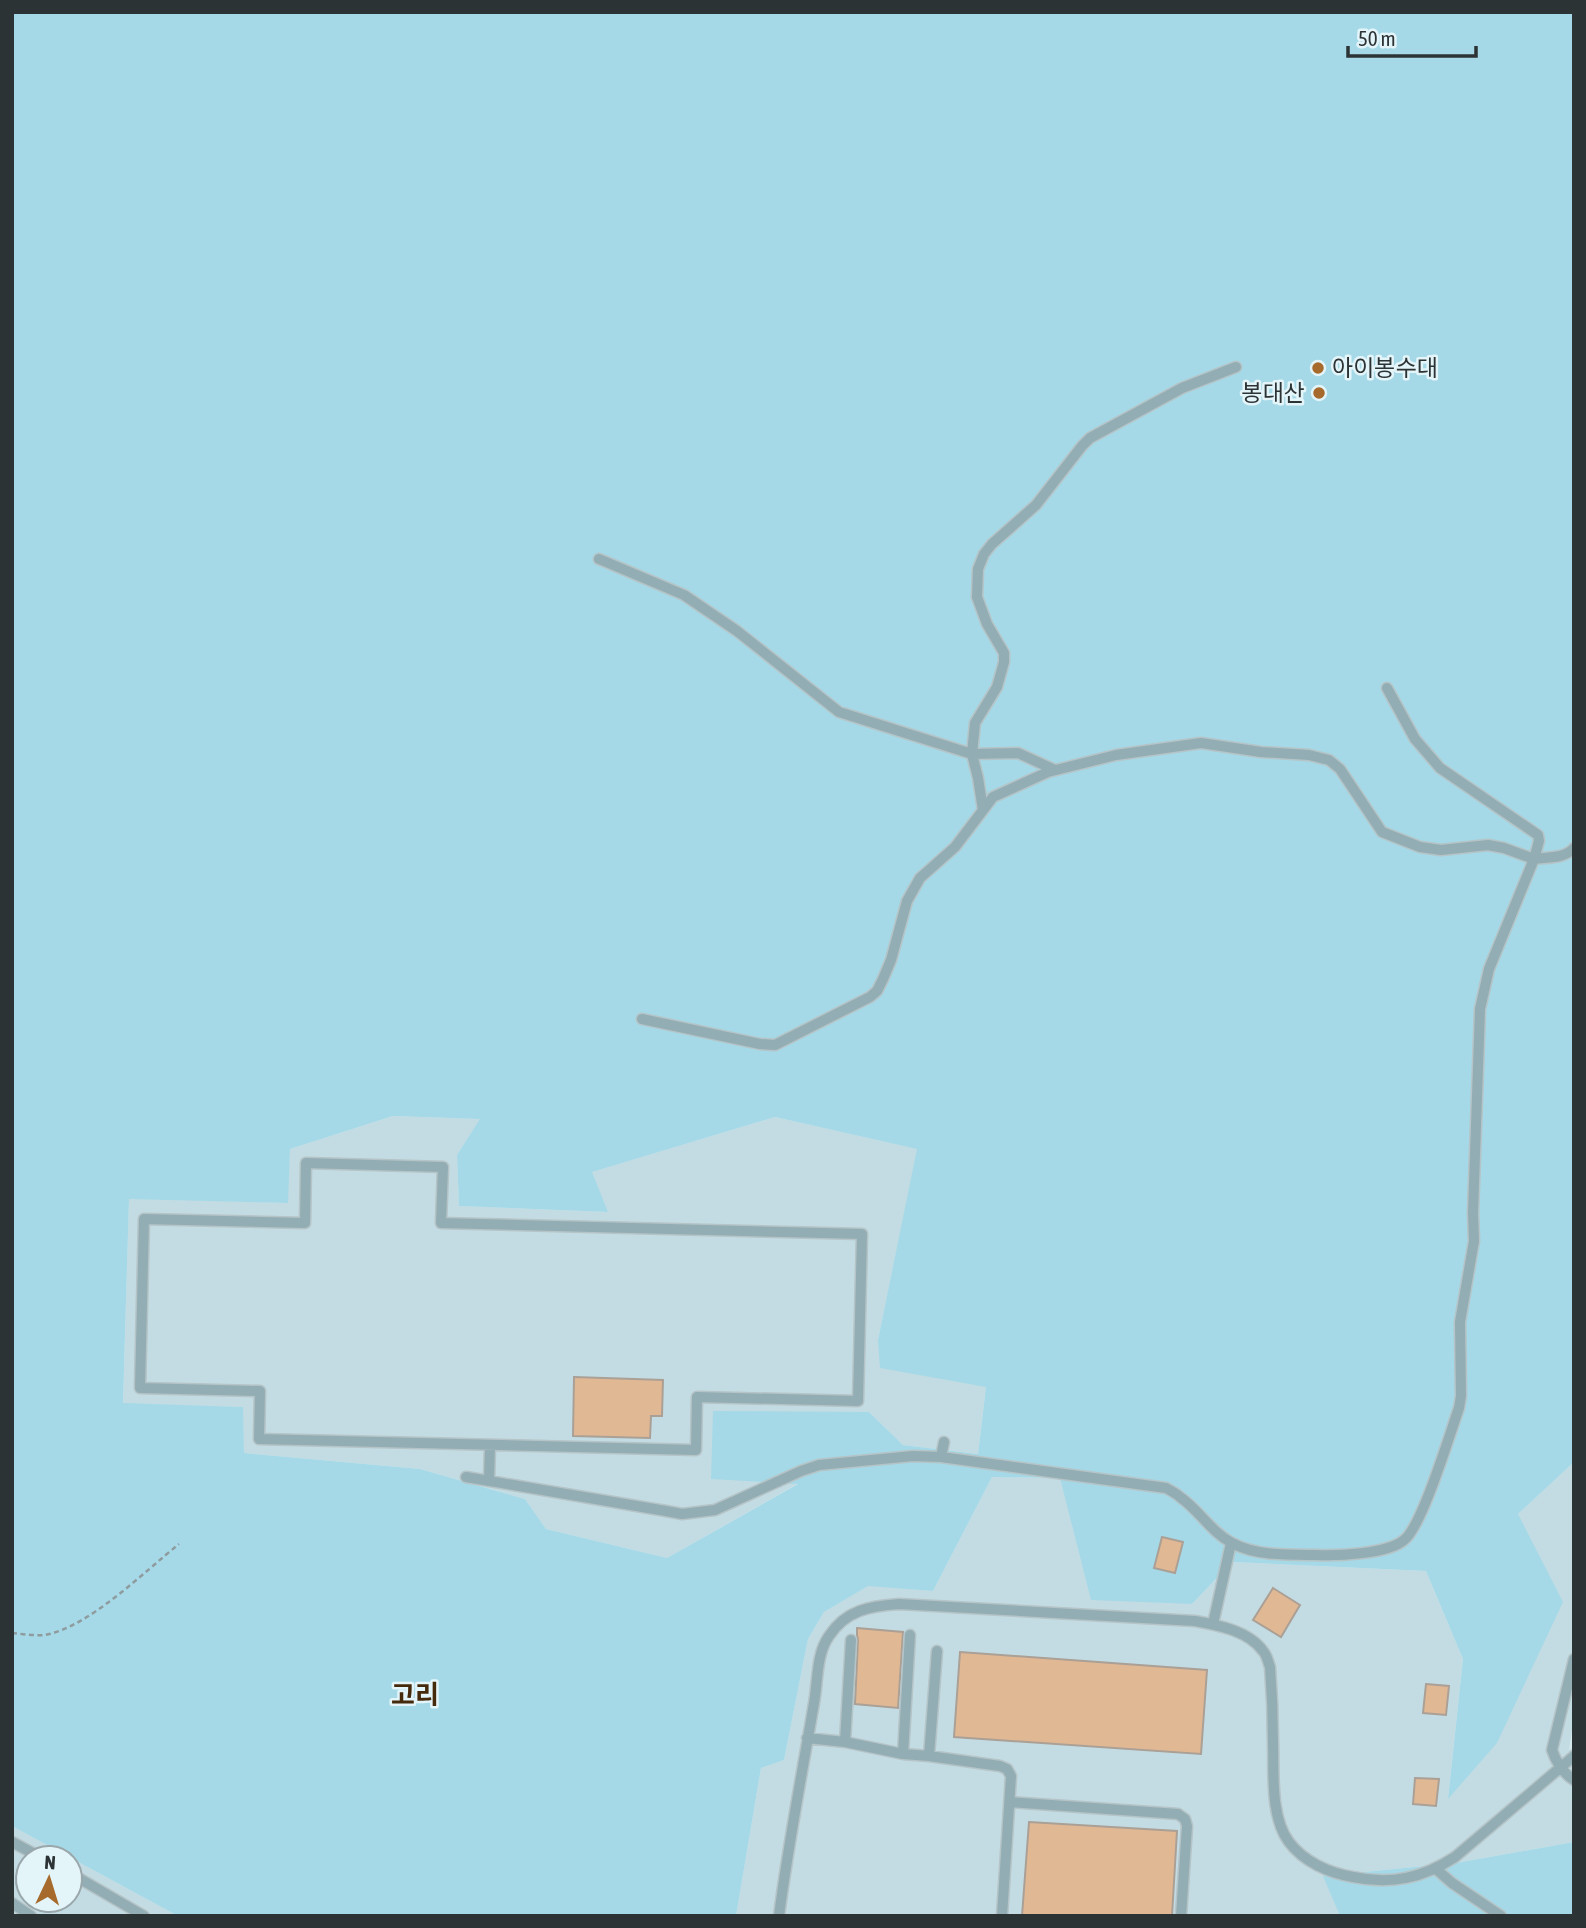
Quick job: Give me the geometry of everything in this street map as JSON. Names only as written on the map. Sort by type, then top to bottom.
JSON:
[{"type":"lane","points":[[983,810],[972,750],[975,723],[997,687],[1004,662],[1004,653],[987,624],[977,597],[978,569],[984,554],[1036,505],[1090,438],[1182,388],[1236,367]]},
{"type":"lane","points":[[599,559],[684,594],[737,631],[839,712],[972,750],[1018,753],[1055,770]]},
{"type":"lane","points":[[466,1478],[682,1514],[715,1510],[819,1465],[913,1456],[941,1457],[1166,1488],[1181,1497],[1220,1535],[1247,1549],[1287,1555],[1344,1556],[1403,1542],[1411,1534],[1421,1512],[1459,1408],[1460,1322],[1474,1241],[1480,1009],[1489,969],[1539,841],[1538,835],[1440,768],[1415,739],[1387,688]]},
{"type":"lane","points":[[642,1019],[775,1045],[870,997],[877,991],[891,960],[907,901],[920,878],[955,847],[993,797],[1048,772],[1116,755],[1201,743],[1261,752],[1309,755],[1329,760],[1340,769],[1382,832],[1420,847],[1441,850],[1488,845],[1534,859],[1560,856],[1574,848]]},
{"type":"lane","points":[[306,1163],[443,1167],[441,1223],[862,1234],[858,1401],[697,1397],[696,1450],[490,1445],[259,1439],[260,1391],[140,1388],[144,1219],[304,1223],[306,1163]]},
{"type":"lane","points":[[941,1457],[944,1442]]},
{"type":"lane","points":[[489,1481],[490,1445]]},
{"type":"lane","points":[[1213,1624],[1231,1543]]},
{"type":"lane","points":[[779,1916],[822,1649],[828,1636],[842,1620],[873,1605],[899,1604],[1195,1620],[1236,1631],[1253,1641],[1264,1652],[1270,1667],[1275,1796],[1279,1821],[1288,1841],[1305,1858],[1322,1868],[1346,1876],[1391,1880],[1419,1876],[1436,1869],[1455,1857],[1574,1756]]},
{"type":"lane","points":[[903,1754],[910,1635]]},
{"type":"lane","points":[[845,1742],[851,1640]]},
{"type":"lane","points":[[929,1756],[937,1651]]},
{"type":"lane","points":[[1574,1659],[1552,1750],[1560,1767],[1574,1780]]},
{"type":"lane","points":[[807,1738],[1007,1769],[1011,1776],[1002,1916]]},
{"type":"lane","points":[[1010,1802],[1178,1814],[1185,1819],[1187,1826],[1181,1916]]},
{"type":"lane","points":[[1436,1869],[1452,1883],[1502,1916]]},
{"type":"lane","points":[[84,1881],[144,1916]]},
{"type":"lane","points":[[12,1903],[31,1916]]},
{"type":"path","points":[[12,1633],[43,1635],[72,1627],[107,1603],[179,1544]]},
{"type":"shaded area","points":[[12,12],[1574,12],[1574,1462],[1518,1514],[1563,1602],[1497,1743],[1448,1799],[1463,1659],[1426,1571],[1232,1562],[1192,1604],[1091,1600],[1060,1478],[992,1477],[933,1591],[868,1586],[824,1612],[808,1639],[784,1760],[761,1768],[736,1916],[178,1916],[84,1865],[84,1844],[45,1844],[12,1826]],"holes":[[[393,1116],[480,1119],[457,1155],[459,1206],[608,1212],[592,1172],[775,1117],[917,1149],[878,1340],[880,1368],[986,1387],[978,1454],[903,1445],[869,1412],[713,1411],[711,1479],[798,1484],[667,1558],[546,1529],[525,1499],[420,1469],[244,1453],[243,1407],[123,1403],[129,1199],[288,1203],[290,1149]]]},
{"type":"shaded area","points":[[393,1116],[481,1119],[457,1155],[459,1206],[608,1212],[591,1172],[775,1117],[918,1149],[878,1340],[986,1387],[978,1454],[903,1445],[869,1412],[799,1483],[667,1558],[546,1529],[525,1499],[420,1469],[244,1453],[242,1407],[123,1404],[129,1198],[287,1203],[290,1149]]},
{"type":"shaded area","points":[[1574,1462],[1574,1717],[1569,1750],[1574,1747],[1574,1842],[1456,1863],[1324,1876],[1340,1916],[736,1916],[761,1768],[784,1760],[808,1639],[824,1612],[869,1585],[933,1591],[992,1477],[1060,1478],[1192,1604],[1232,1562],[1426,1571],[1463,1659],[1448,1798],[1518,1514]]},
{"type":"shaded area","points":[[12,1826],[45,1844],[14,1844],[14,1914],[84,1914],[84,1865],[178,1916],[12,1916]]},
{"type":"shaded area","points":[[1574,1842],[1574,1916],[1340,1916],[1323,1876],[1456,1863]]},
{"type":"building","points":[[574,1377],[663,1380],[662,1416],[651,1416],[650,1438],[573,1436]]},
{"type":"building","points":[[1162,1537],[1183,1542],[1175,1573],[1154,1568]]},
{"type":"building","points":[[1273,1588],[1300,1605],[1281,1637],[1253,1620]]},
{"type":"building","points":[[857,1628],[903,1632],[898,1708],[855,1704]]},
{"type":"building","points":[[960,1652],[1207,1670],[1201,1754],[954,1737]]},
{"type":"building","points":[[1426,1684],[1449,1686],[1446,1715],[1423,1713]]},
{"type":"building","points":[[1415,1778],[1439,1779],[1436,1806],[1413,1804]]},
{"type":"building","points":[[1029,1822],[1177,1831],[1172,1916],[1022,1916]]},
{"type":"place","name":"아이봉수대","points":[[1318,368]]},
{"type":"place","name":"봉대산","points":[[1319,393]]},
{"type":"district","name":"고리","points":[[415,1695]]}]
